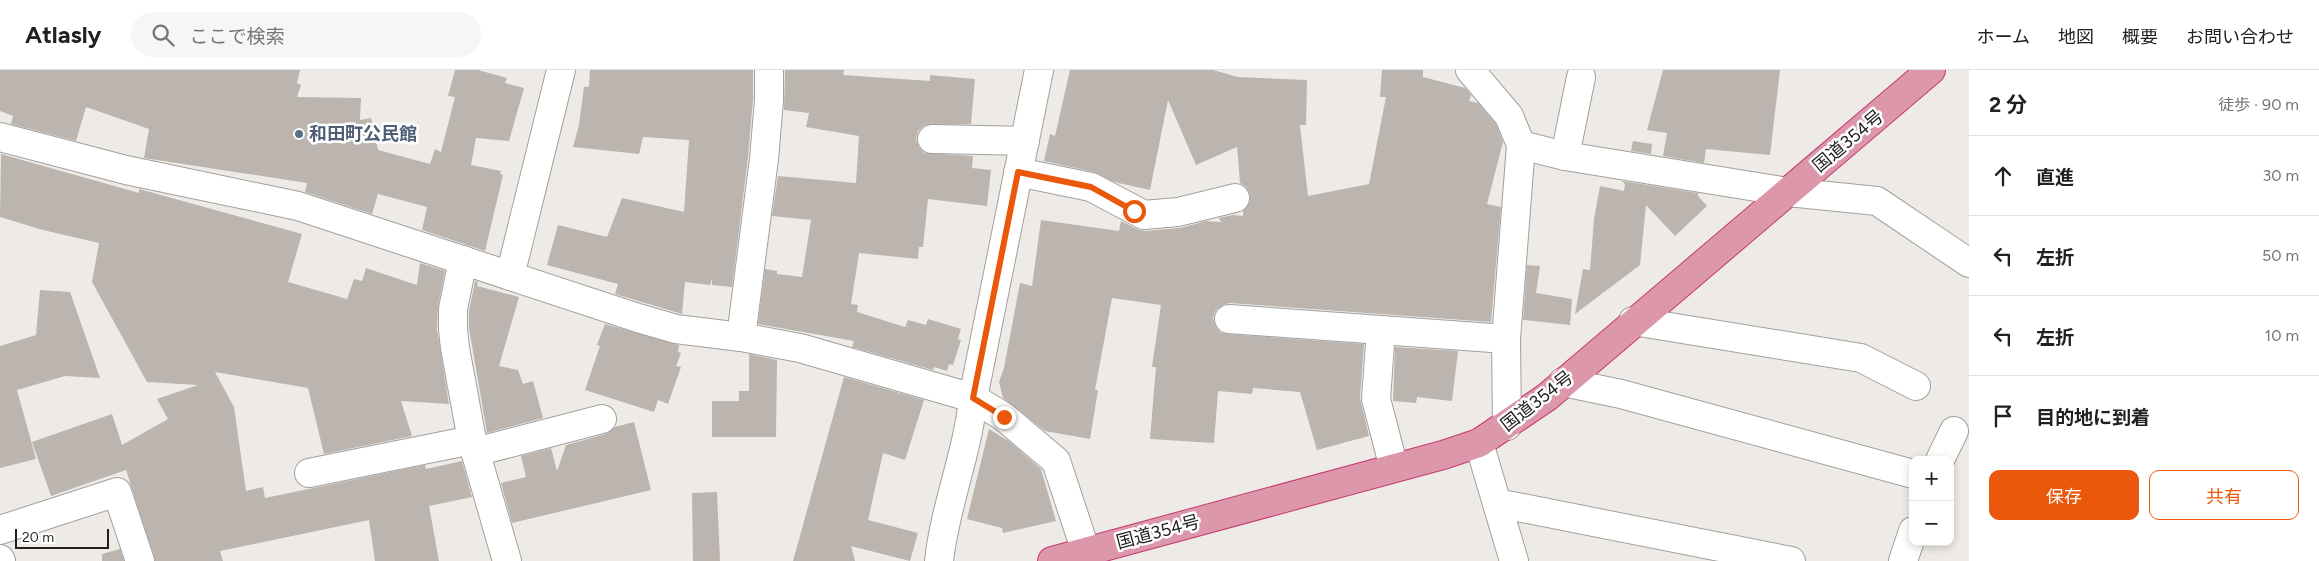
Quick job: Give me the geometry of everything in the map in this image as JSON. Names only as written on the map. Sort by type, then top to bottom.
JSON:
[{"type":"highway","name":"国道354号","points":[[1052,561],[1087,557],[1394,468],[1444,456],[1478,443],[1507,426],[1563,382],[1931,70]]},
{"type":"street","points":[[510,276],[561,70]]},
{"type":"street","points":[[741,336],[764,159],[769,100],[769,70]]},
{"type":"street","points":[[939,561],[944,527],[971,419],[973,398],[1039,70]]},
{"type":"street","points":[[1470,70],[1509,116],[1521,145],[1506,339],[1507,426]]},
{"type":"street","points":[[1566,156],[1581,77]]},
{"type":"street","points":[[0,136],[126,170],[298,206],[657,324],[741,336],[800,348],[973,398],[1004,417],[1056,461],[1087,557]]},
{"type":"street","points":[[932,139],[1025,141]]},
{"type":"street","points":[[1521,145],[1566,156],[1788,192],[1877,201],[1969,263]]},
{"type":"street","points":[[1018,172],[1091,187],[1144,215],[1178,212],[1236,198]]},
{"type":"street","points":[[462,260],[454,309],[453,329],[474,446],[507,561]]},
{"type":"street","points":[[1229,319],[1506,339]]},
{"type":"street","points":[[1633,322],[1861,358],[1916,386]]},
{"type":"street","points":[[1380,330],[1376,399],[1394,468]]},
{"type":"street","points":[[1563,382],[1621,394],[1909,473]]},
{"type":"street","points":[[309,473],[474,446],[602,419]]},
{"type":"street","points":[[1942,456],[1954,431]]},
{"type":"street","points":[[1478,443],[1514,561]]},
{"type":"street","points":[[0,530],[117,492],[140,561]]},
{"type":"street","points":[[1497,503],[1791,561]]},
{"type":"street","points":[[1903,561],[1909,543]]},
{"type":"building","points":[[0,70],[300,70],[297,83],[301,85],[297,97],[361,98],[360,120],[371,118],[378,150],[430,164],[435,149],[441,152],[455,97],[448,96],[455,70],[478,70],[507,78],[505,83],[524,88],[509,141],[476,138],[471,165],[501,171],[500,174],[503,175],[485,251],[422,230],[427,207],[378,194],[372,214],[305,192],[307,183],[144,158],[149,129],[86,107],[76,141],[11,124],[13,116],[0,111]]},
{"type":"building","points":[[590,70],[753,70],[753,99],[748,157],[732,287],[712,285],[712,279],[710,285],[685,282],[682,314],[615,294],[618,284],[547,265],[558,225],[607,237],[622,198],[684,212],[689,140],[643,137],[639,154],[573,147],[579,125],[584,87],[589,87]]},
{"type":"building","points":[[785,70],[844,70],[843,75],[930,81],[930,75],[975,79],[971,124],[925,125],[918,131],[916,139],[924,153],[973,156],[972,168],[991,170],[987,206],[928,199],[923,247],[919,247],[918,259],[859,253],[851,304],[858,305],[857,312],[905,327],[908,320],[926,325],[928,319],[961,329],[958,339],[961,340],[953,365],[949,364],[947,371],[934,367],[933,370],[852,347],[854,341],[758,324],[765,269],[777,271],[777,274],[802,277],[811,220],[772,216],[778,176],[856,183],[859,136],[806,127],[809,113],[784,110]]},
{"type":"building","points":[[1070,70],[1213,70],[1238,77],[1307,80],[1306,125],[1300,125],[1308,196],[1369,184],[1386,97],[1380,97],[1382,70],[1423,70],[1423,77],[1465,88],[1471,95],[1469,101],[1478,103],[1496,124],[1503,142],[1487,204],[1501,207],[1491,322],[1230,303],[1216,310],[1213,318],[1215,325],[1220,332],[1227,334],[1364,344],[1360,398],[1369,436],[1317,450],[1300,392],[1253,388],[1252,394],[1218,391],[1214,443],[1150,439],[1156,367],[1152,367],[1161,305],[1112,298],[1095,390],[1098,390],[1090,439],[1045,431],[1003,398],[999,382],[1004,368],[1020,283],[1032,286],[1041,220],[1119,231],[1121,221],[1145,231],[1180,228],[1206,221],[1221,222],[1219,218],[1233,215],[1243,216],[1243,211],[1250,202],[1250,194],[1246,187],[1240,183],[1237,147],[1196,165],[1168,100],[1150,190],[1114,182],[1094,172],[1044,161],[1050,134],[1055,136]]},
{"type":"building","points":[[1663,70],[1780,70],[1770,155],[1706,149],[1704,163],[1663,156],[1667,133],[1647,130]]},
{"type":"building","points":[[1633,141],[1652,144],[1651,154],[1631,151]]},
{"type":"building","points":[[1,154],[139,193],[139,189],[302,234],[288,282],[347,299],[354,279],[362,281],[366,268],[417,285],[420,263],[445,271],[438,306],[437,329],[449,404],[401,401],[412,436],[324,454],[308,388],[215,372],[234,407],[246,491],[263,487],[265,498],[425,465],[426,469],[462,461],[472,497],[429,506],[439,561],[375,561],[369,520],[220,551],[223,561],[155,561],[126,470],[51,496],[32,442],[112,414],[122,445],[168,419],[157,399],[198,385],[147,382],[92,282],[99,243],[43,230],[0,217]]},
{"type":"building","points":[[1622,181],[1698,193],[1698,196],[1707,206],[1675,236],[1646,205],[1640,265],[1575,314],[1583,269],[1590,270],[1594,219],[1600,186],[1624,191],[1625,184]]},
{"type":"building","points":[[1527,265],[1540,266],[1536,293],[1572,299],[1570,325],[1523,320]]},
{"type":"building","points":[[475,281],[478,282],[477,286],[519,297],[499,366],[518,370],[523,384],[533,381],[543,418],[487,433],[469,328],[469,311]]},
{"type":"building","points":[[40,290],[70,292],[100,378],[65,376],[17,390],[36,459],[0,468],[0,346],[36,335]]},
{"type":"building","points":[[605,324],[679,345],[678,352],[681,353],[676,366],[681,367],[668,404],[658,400],[654,412],[585,390],[600,346],[597,345]]},
{"type":"building","points":[[1395,347],[1458,351],[1452,401],[1417,397],[1416,403],[1393,401]]},
{"type":"building","points":[[749,354],[777,360],[776,437],[712,437],[712,401],[739,401],[739,391],[749,391]]},
{"type":"building","points":[[844,377],[924,400],[905,460],[883,453],[868,520],[918,533],[910,561],[851,546],[855,561],[793,561]]},
{"type":"building","points":[[634,422],[651,490],[512,523],[501,483],[526,477],[521,456],[551,448],[557,471],[566,445],[606,434],[615,427]]},
{"type":"building","points":[[989,429],[1010,442],[1041,469],[1056,521],[1003,533],[1002,528],[967,519]]},
{"type":"building","points":[[717,492],[720,561],[693,561],[692,493]]},
{"type":"building","points":[[120,549],[124,561],[102,561],[102,554]]},
{"type":"place","name":"和田町公民館","points":[[299,134]]},
{"type":"route","points":[[1004,417],[973,398],[1018,172],[1091,187],[1134,211]]}]
